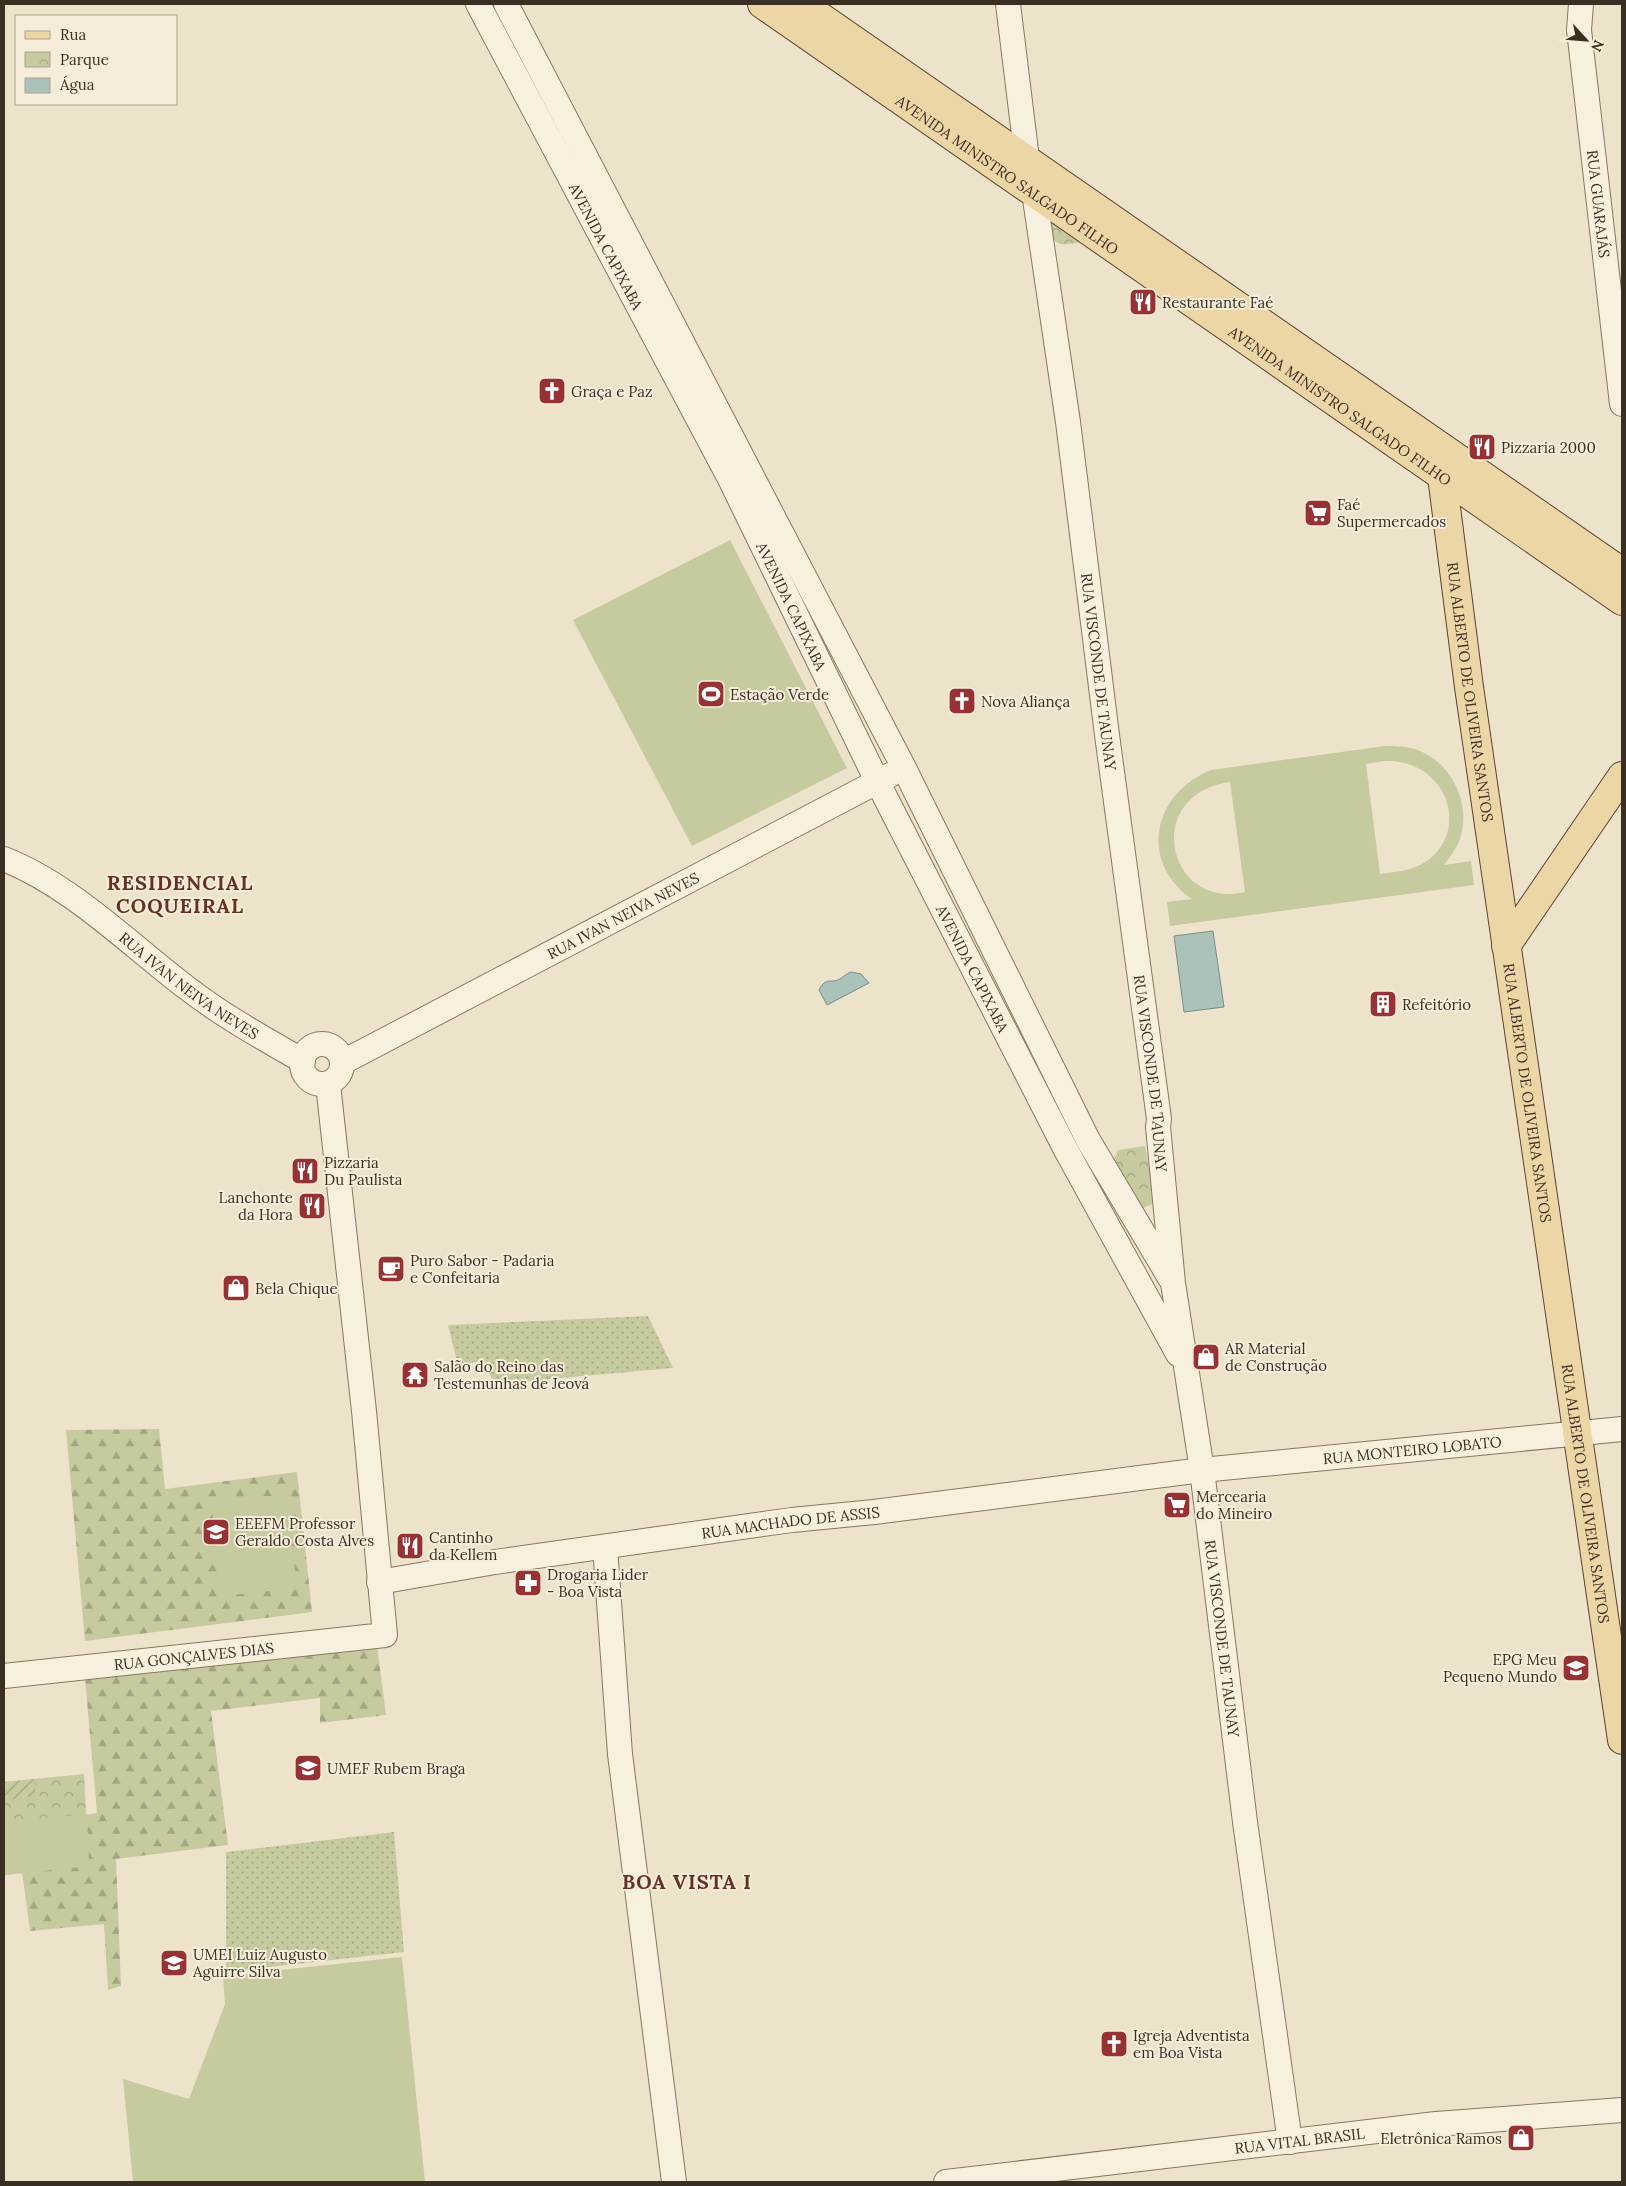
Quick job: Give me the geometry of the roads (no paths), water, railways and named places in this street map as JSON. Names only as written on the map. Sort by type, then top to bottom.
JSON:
[{"type":"main road","name":"AVENIDA MINISTRO SALGADO FILHO","points":[[762,4],[1622,601]]},
{"type":"main road","name":"AVENIDA MINISTRO SALGADO FILHO","points":[[802,4],[1622,572]]},
{"type":"main road","name":"RUA ALBERTO DE OLIVEIRA SANTOS","points":[[1438,444],[1469,687],[1622,1740]]},
{"type":"main road","points":[[1506,946],[1622,776]]},
{"type":"street","name":"AVENIDA CAPIXABA","points":[[478,4],[731,481],[877,781],[1066,1150],[1186,1369]]},
{"type":"street","name":"AVENIDA CAPIXABA","points":[[506,4],[904,768],[1088,1140],[1173,1283]]},
{"type":"street","name":"RUA VISCONDE DE TAUNAY","points":[[1008,4],[1027,159],[1034,192],[1068,422],[1107,735],[1159,1119],[1158,1127],[1173,1283],[1202,1470],[1245,1822],[1290,2142]]},
{"type":"street","name":"RUA GUARAJÁS","points":[[1581,4],[1579,30],[1622,404]]},
{"type":"street","name":"RUA IVAN NEIVA NEVES","points":[[343,1062],[904,768]]},
{"type":"street","name":"RUA IVAN NEIVA NEVES","points":[[4,859],[41,876],[69,895],[207,1003],[262,1038],[303,1061]]},
{"type":"street","points":[[325,1044],[337,1050],[343,1062],[339,1076],[328,1084],[310,1081],[304,1073],[303,1061],[309,1048],[314,1045],[325,1044]]},
{"type":"street","points":[[328,1084],[364,1411],[380,1582]]},
{"type":"street","points":[[1066,1150],[1088,1140]]},
{"type":"street","points":[[1130,1209],[1150,1213],[1159,1210],[1166,1199]]},
{"type":"street","name":"RUA MONTEIRO LOBATO","points":[[1202,1470],[1622,1430]]},
{"type":"street","name":"RUA MACHADO DE ASSIS","points":[[380,1582],[495,1562],[605,1548],[792,1520],[874,1512],[1202,1470]]},
{"type":"street","points":[[605,1548],[620,1754],[674,2182]]},
{"type":"street","name":"RUA GONÇALVES DIAS","points":[[4,1676],[385,1636],[380,1582]]},
{"type":"street","name":"RUA VITAL BRASIL","points":[[946,2182],[1436,2124],[1622,2110]]},
{"type":"water","points":[[1213,931],[1224,1007],[1184,1012],[1174,936]]},
{"type":"water","points":[[851,972],[861,974],[869,983],[827,1005],[819,990],[824,983],[840,979]]},
{"type":"place","name":"Restaurante Faé","points":[[1143,302]]},
{"type":"place","name":"Graça e Paz","points":[[552,391]]},
{"type":"place","name":"Pizzaria 2000","points":[[1482,447]]},
{"type":"place","name":"Faé Supermercados","points":[[1318,513]]},
{"type":"place","name":"Estação Verde","points":[[711,694]]},
{"type":"place","name":"Nova Aliança","points":[[962,701]]},
{"type":"place","name":"Refeitório","points":[[1383,1004]]},
{"type":"place","name":"Pizzaria Du Paulista","points":[[305,1171]]},
{"type":"place","name":"Lanchonte da Hora","points":[[312,1206]]},
{"type":"place","name":"Puro Sabor - Padaria e Confeitaria","points":[[391,1269]]},
{"type":"place","name":"Bela Chique","points":[[236,1288]]},
{"type":"place","name":"AR Material de Construção","points":[[1206,1357]]},
{"type":"place","name":"Salão do Reino das Testemunhas de Jeová","points":[[415,1375]]},
{"type":"place","name":"Mercearia do Mineiro","points":[[1177,1505]]},
{"type":"place","name":"EEEFM Professor Geraldo Costa Alves","points":[[216,1532]]},
{"type":"place","name":"Cantinho da Kellem","points":[[410,1546]]},
{"type":"place","name":"Drogaria Lider - Boa Vista","points":[[528,1583]]},
{"type":"place","name":"EPG Meu Pequeno Mundo","points":[[1576,1668]]},
{"type":"place","name":"UMEF Rubem Braga","points":[[308,1768]]},
{"type":"place","name":"UMEI Luiz Augusto Aguirre Silva","points":[[174,1963]]},
{"type":"place","name":"Igreja Adventista em Boa Vista","points":[[1114,2044]]},
{"type":"place","name":"Eletrônica Ramos","points":[[1521,2138]]},
{"type":"district","name":"RESIDENCIAL COQUEIRAL","points":[[180,894]]},
{"type":"district","name":"BOA VISTA I","points":[[687,1881]]}]
